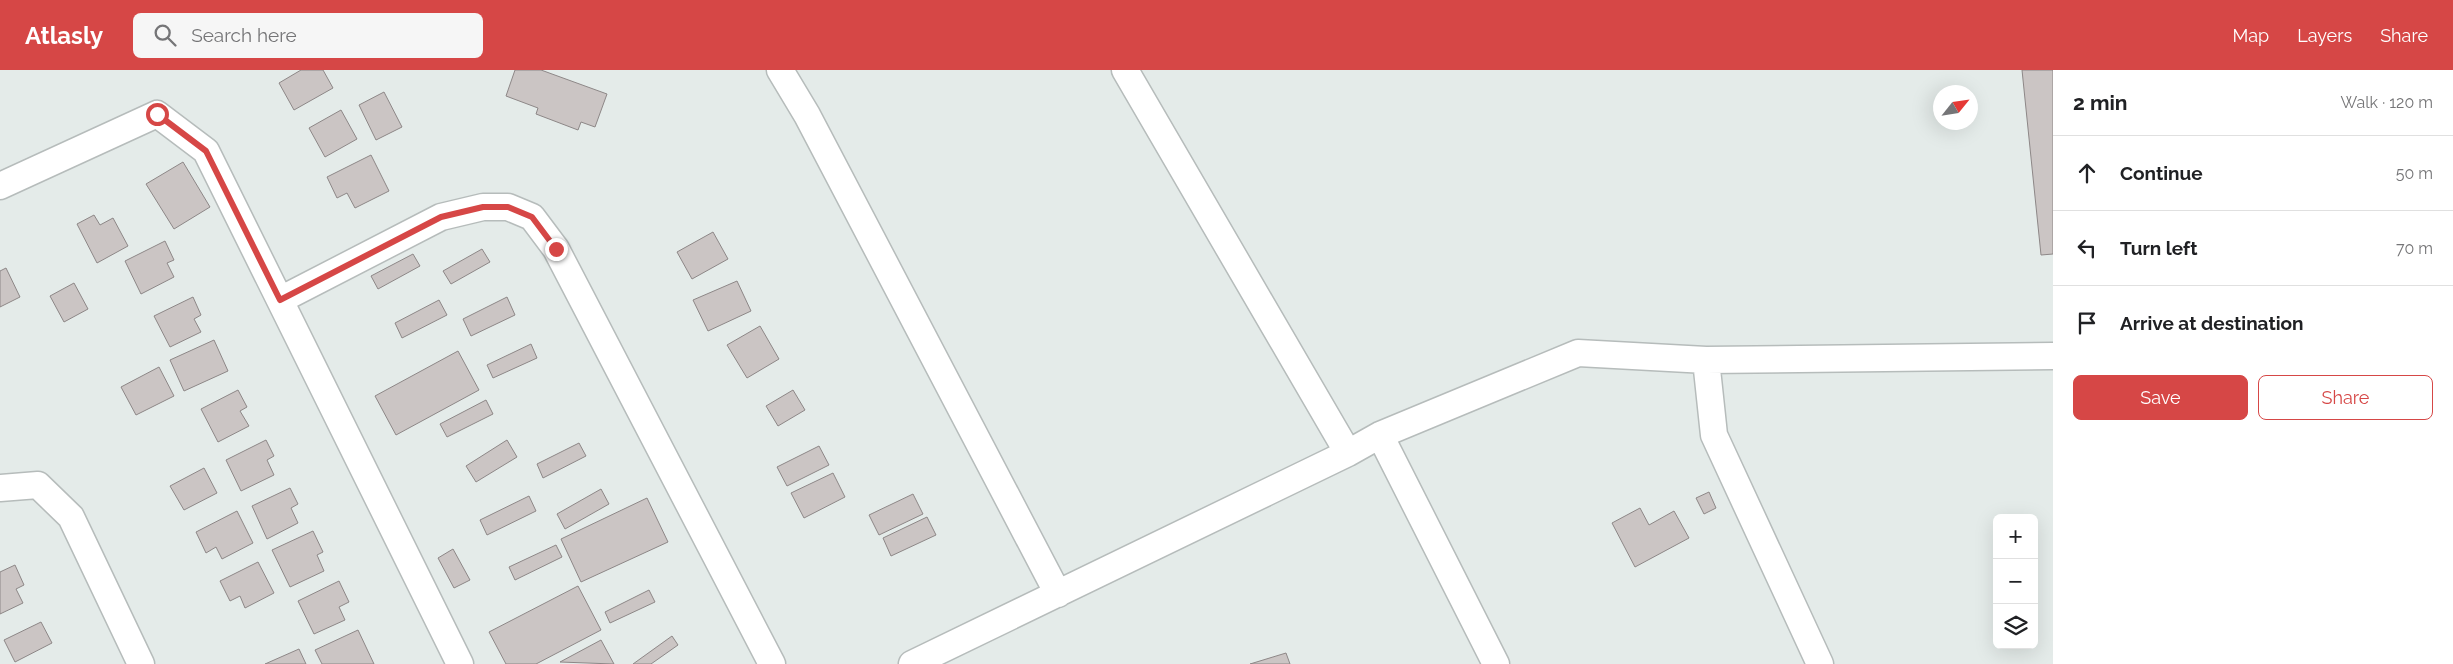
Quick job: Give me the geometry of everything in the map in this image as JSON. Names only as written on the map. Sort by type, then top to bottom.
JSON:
[{"type":"street","points":[[780,70],[807,115],[1058,594]]},
{"type":"street","points":[[1125,70],[1348,453]]},
{"type":"street","points":[[0,186],[157,114],[206,151],[460,664]]},
{"type":"street","points":[[280,300],[441,217],[483,207],[508,207],[532,217],[556,249],[772,664]]},
{"type":"street","points":[[912,664],[1348,453],[1380,434],[1578,353],[1706,360],[2053,356]]},
{"type":"street","points":[[1706,360],[1714,435],[1820,664]]},
{"type":"street","points":[[1380,434],[1496,664]]},
{"type":"street","points":[[0,488],[38,485],[71,517],[141,664]]},
{"type":"building","points":[[301,70],[323,70],[333,88],[294,110],[279,83]]},
{"type":"building","points":[[515,70],[541,70],[607,94],[595,127],[581,122],[578,130],[536,114],[538,108],[506,96]]},
{"type":"building","points":[[2022,70],[2053,70],[2053,254],[2041,255]]},
{"type":"building","points":[[384,92],[402,127],[376,140],[359,105]]},
{"type":"building","points":[[341,110],[357,139],[325,157],[309,128]]},
{"type":"building","points":[[371,155],[389,191],[355,208],[347,193],[337,198],[327,177]]},
{"type":"building","points":[[183,162],[210,207],[174,229],[146,184]]},
{"type":"building","points":[[94,215],[100,225],[113,218],[128,246],[97,263],[77,224]]},
{"type":"building","points":[[713,232],[728,259],[692,279],[677,252]]},
{"type":"building","points":[[165,241],[174,260],[167,263],[174,277],[141,294],[125,261]]},
{"type":"building","points":[[482,249],[490,262],[451,284],[443,271]]},
{"type":"building","points":[[413,254],[420,266],[378,289],[371,276]]},
{"type":"building","points":[[6,268],[20,297],[0,307],[0,271]]},
{"type":"building","points":[[737,281],[751,311],[708,331],[693,300]]},
{"type":"building","points":[[74,283],[88,309],[64,322],[50,296]]},
{"type":"building","points":[[193,297],[201,315],[194,319],[201,332],[170,347],[154,316]]},
{"type":"building","points":[[507,297],[515,315],[471,336],[463,319]]},
{"type":"building","points":[[439,300],[447,315],[402,338],[395,323]]},
{"type":"building","points":[[760,326],[779,359],[747,378],[727,345]]},
{"type":"building","points":[[214,340],[228,371],[184,391],[170,360]]},
{"type":"building","points":[[531,344],[537,358],[493,378],[487,365]]},
{"type":"building","points":[[458,351],[479,390],[396,435],[375,396]]},
{"type":"building","points":[[159,367],[174,396],[136,415],[121,387]]},
{"type":"building","points":[[238,390],[247,407],[240,411],[249,426],[218,442],[201,409]]},
{"type":"building","points":[[793,390],[805,410],[778,426],[766,406]]},
{"type":"building","points":[[486,400],[493,414],[447,437],[440,424]]},
{"type":"building","points":[[266,440],[274,456],[267,460],[274,475],[241,491],[226,460]]},
{"type":"building","points":[[507,440],[517,457],[476,482],[466,466]]},
{"type":"building","points":[[579,443],[586,456],[543,478],[537,464]]},
{"type":"building","points":[[819,446],[829,465],[787,486],[777,467]]},
{"type":"building","points":[[204,468],[217,493],[184,510],[170,486]]},
{"type":"building","points":[[833,473],[845,497],[804,518],[791,493]]},
{"type":"building","points":[[290,488],[298,504],[291,508],[298,523],[267,539],[252,506]]},
{"type":"building","points":[[601,489],[609,504],[565,529],[557,514]]},
{"type":"building","points":[[1709,492],[1716,508],[1704,514],[1696,498]]},
{"type":"building","points":[[913,494],[923,514],[879,535],[869,515]]},
{"type":"building","points":[[529,496],[536,511],[487,535],[480,520]]},
{"type":"building","points":[[647,498],[668,542],[581,582],[561,539]]},
{"type":"building","points":[[1640,508],[1649,525],[1674,511],[1689,538],[1635,567],[1612,523]]},
{"type":"building","points":[[237,511],[253,543],[222,559],[216,547],[206,553],[196,532]]},
{"type":"building","points":[[927,517],[936,535],[891,556],[883,538]]},
{"type":"building","points":[[313,531],[323,552],[317,555],[324,571],[290,587],[272,550]]},
{"type":"building","points":[[556,545],[562,557],[515,580],[509,567]]},
{"type":"building","points":[[453,549],[470,580],[454,588],[438,558]]},
{"type":"building","points":[[258,562],[274,593],[245,608],[240,596],[230,601],[220,581]]},
{"type":"building","points":[[15,565],[24,585],[16,589],[23,603],[0,614],[0,572]]},
{"type":"building","points":[[339,581],[349,602],[339,607],[345,620],[314,634],[298,601]]},
{"type":"building","points":[[578,586],[601,630],[536,664],[506,664],[489,632]]},
{"type":"building","points":[[649,590],[655,602],[610,623],[605,612]]},
{"type":"building","points":[[41,622],[52,643],[15,662],[4,640]]},
{"type":"building","points":[[358,630],[374,664],[322,664],[315,650]]},
{"type":"building","points":[[672,636],[678,645],[651,664],[633,664]]},
{"type":"building","points":[[601,640],[614,664],[560,662]]},
{"type":"building","points":[[299,649],[306,664],[265,664]]},
{"type":"building","points":[[1286,653],[1290,664],[1250,664]]},
{"type":"route","points":[[157,114],[206,151],[280,300],[441,217],[483,207],[508,207],[532,217],[556,249]]}]
